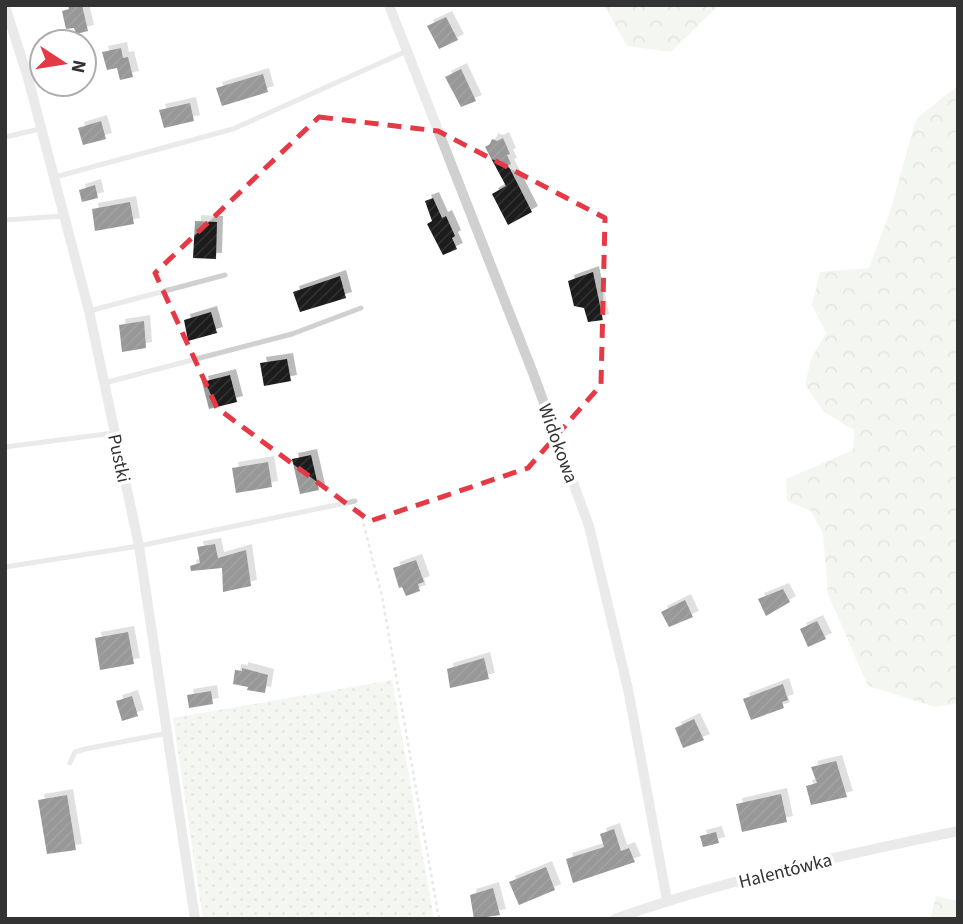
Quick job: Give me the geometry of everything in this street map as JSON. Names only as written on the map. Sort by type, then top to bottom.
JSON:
[{"type":"street","name":"Pustki","points":[[5,5],[28,78],[89,311],[139,546],[195,919]]},
{"type":"street","name":"Widokowa","points":[[388,5],[533,373],[589,526],[631,701],[667,900]]},
{"type":"street","name":"Halentówka","points":[[615,919],[667,900],[813,862],[958,831]]},
{"type":"lane","points":[[54,177],[233,129],[407,51]]},
{"type":"lane","points":[[5,137],[40,129]]},
{"type":"lane","points":[[5,220],[64,216]]},
{"type":"lane","points":[[89,311],[225,275]]},
{"type":"lane","points":[[104,383],[292,334],[360,308]]},
{"type":"lane","points":[[5,447],[114,433]]},
{"type":"lane","points":[[5,567],[139,546],[355,501]]},
{"type":"lane","points":[[70,764],[75,752],[168,733]]},
{"type":"path","points":[[355,501],[360,510],[382,596],[439,919]]},
{"type":"highlighted area","points":[[319,117],[438,131],[605,218],[601,385],[528,468],[370,521],[217,408],[155,273]]},
{"type":"green space","points":[[604,5],[719,5],[671,52],[627,46]]},
{"type":"green space","points":[[958,85],[958,703],[935,707],[868,686],[828,594],[823,534],[811,511],[787,501],[786,479],[853,450],[854,430],[824,412],[805,385],[811,359],[826,333],[812,305],[820,272],[869,268],[890,212],[916,119]]},
{"type":"green space","points":[[392,680],[434,919],[203,919],[173,718]]},
{"type":"green space","points":[[936,896],[958,901],[958,919],[930,919]]},
{"type":"building","points":[[68,5],[82,5],[87,28],[66,28],[62,11],[69,9]]},
{"type":"building","points":[[446,17],[458,40],[439,49],[427,26]]},
{"type":"building","points":[[121,48],[123,58],[128,57],[133,77],[120,80],[117,68],[107,70],[102,52]]},
{"type":"building","points":[[461,69],[476,101],[461,107],[445,77]]},
{"type":"building","points":[[263,74],[268,92],[222,106],[216,88]]},
{"type":"building","points":[[190,103],[194,121],[164,128],[159,110]]},
{"type":"building","points":[[101,121],[106,139],[83,145],[78,128]]},
{"type":"building","points":[[503,138],[510,154],[507,155],[511,164],[508,165],[532,212],[508,225],[492,194],[506,186],[485,147],[492,139],[497,141]]},
{"type":"building","points":[[95,185],[98,198],[82,202],[79,190]]},
{"type":"building","points":[[433,198],[442,218],[446,216],[455,236],[452,238],[457,249],[443,255],[427,224],[432,221],[425,201]]},
{"type":"building","points":[[130,202],[134,224],[95,231],[92,209]]},
{"type":"building","points":[[195,221],[217,222],[216,259],[193,258]]},
{"type":"building","points":[[593,272],[603,320],[588,322],[584,308],[574,306],[568,281]]},
{"type":"building","points":[[340,276],[346,298],[300,312],[293,292]]},
{"type":"building","points":[[211,312],[217,333],[188,341],[184,320]]},
{"type":"building","points":[[144,321],[146,348],[122,352],[119,325]]},
{"type":"building","points":[[287,359],[291,381],[264,386],[260,363]]},
{"type":"building","points":[[230,375],[237,402],[209,409],[202,382]]},
{"type":"building","points":[[311,455],[319,490],[300,494],[292,459]]},
{"type":"building","points":[[268,462],[272,487],[236,493],[232,468]]},
{"type":"building","points":[[215,544],[218,558],[246,550],[251,586],[223,592],[222,568],[191,571],[190,566],[200,563],[197,547]]},
{"type":"building","points":[[416,560],[424,582],[418,584],[420,591],[406,596],[402,587],[399,588],[393,568]]},
{"type":"building","points":[[783,589],[790,602],[766,616],[758,599]]},
{"type":"building","points":[[685,600],[693,617],[669,627],[661,612]]},
{"type":"building","points":[[817,621],[826,639],[808,647],[800,629]]},
{"type":"building","points":[[128,632],[134,664],[100,670],[95,638]]},
{"type":"building","points":[[484,658],[489,679],[450,688],[447,669]]},
{"type":"building","points":[[242,668],[268,675],[265,693],[233,684],[235,670],[242,671]]},
{"type":"building","points":[[783,684],[788,700],[782,702],[784,708],[751,720],[743,699]]},
{"type":"building","points":[[211,691],[213,704],[189,708],[187,695]]},
{"type":"building","points":[[132,696],[138,716],[122,721],[116,701]]},
{"type":"building","points":[[694,719],[704,740],[683,748],[675,728]]},
{"type":"building","points":[[836,761],[847,797],[811,805],[806,786],[817,783],[811,767]]},
{"type":"building","points":[[781,794],[787,822],[742,832],[736,804]]},
{"type":"building","points":[[67,795],[76,850],[47,854],[38,800]]},
{"type":"building","points":[[614,829],[621,851],[629,848],[635,862],[573,883],[566,859],[604,847],[600,834]]},
{"type":"building","points":[[716,832],[719,843],[703,847],[700,836]]},
{"type":"building","points":[[546,867],[555,890],[519,905],[509,882]]},
{"type":"building","points":[[493,888],[500,915],[474,919],[470,895]]}]
